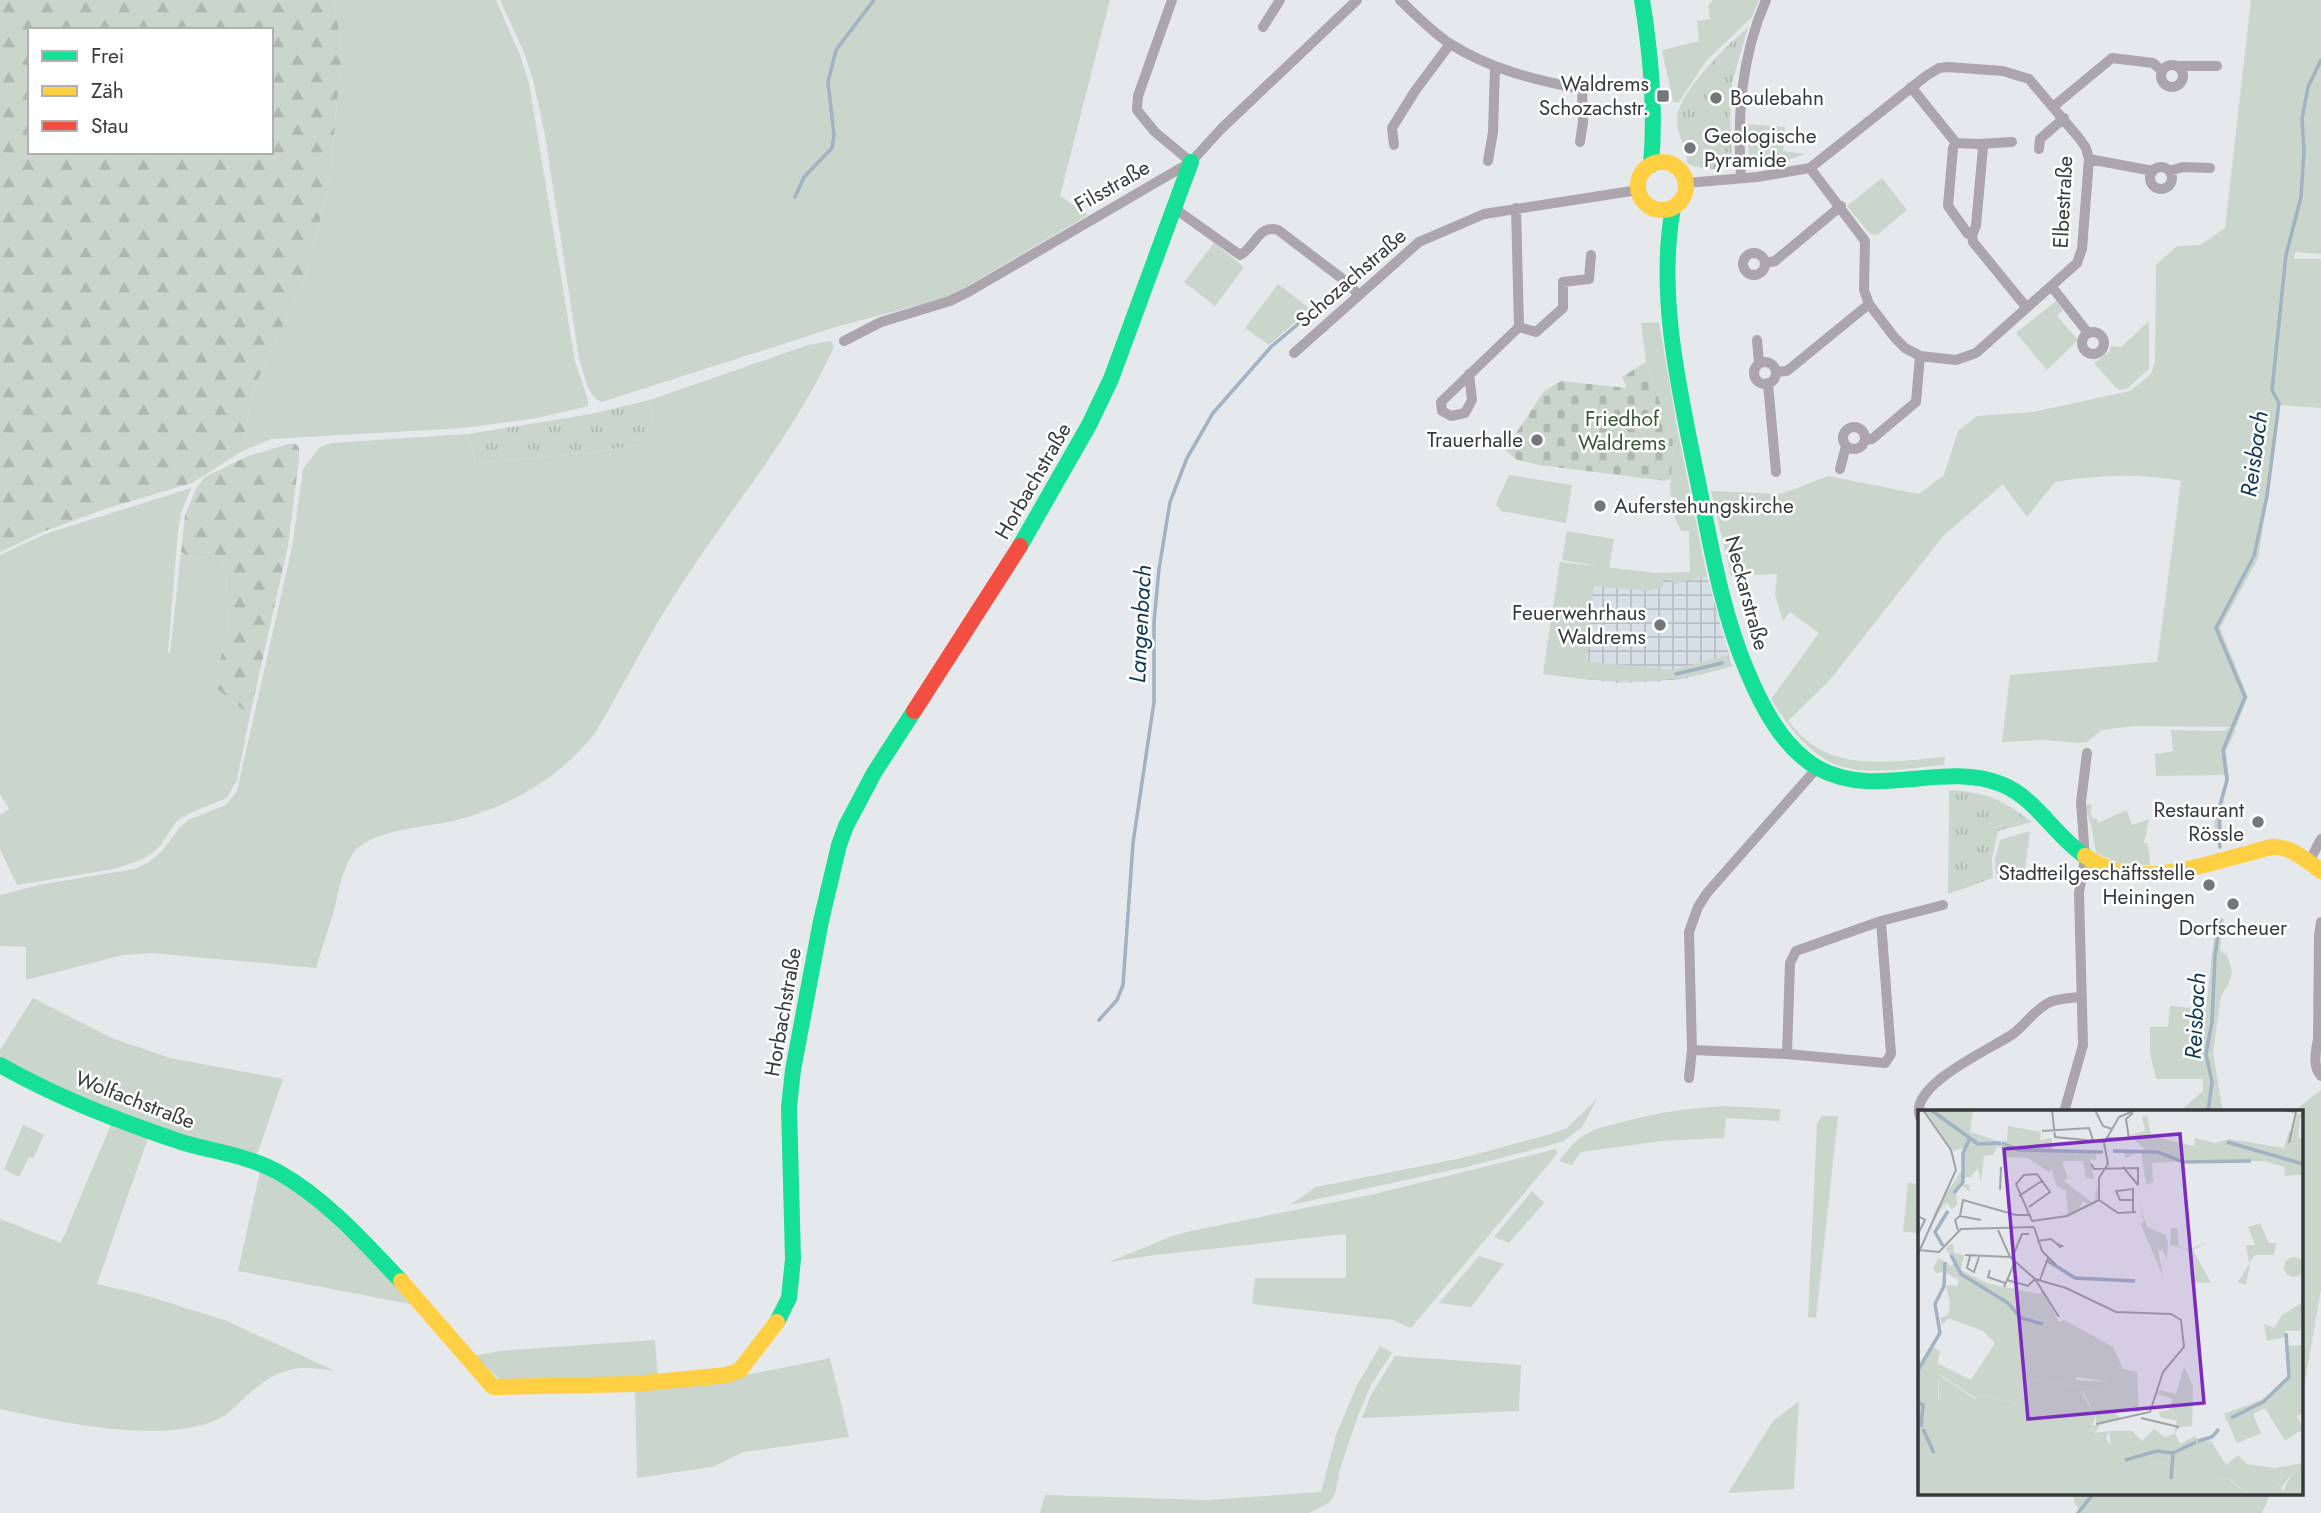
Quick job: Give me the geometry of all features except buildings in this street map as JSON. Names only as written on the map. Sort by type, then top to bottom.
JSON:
[{"type":"street","points":[[1172,0],[1138,96],[1137,110],[1155,132],[1191,162]]},
{"type":"street","points":[[1263,27],[1280,0]]},
{"type":"street","points":[[1400,0],[1450,44],[1495,67],[1529,78],[1582,89],[1583,122],[1580,142]]},
{"type":"street","points":[[1642,0],[1649,45],[1655,124],[1651,164]]},
{"type":"street","points":[[1741,178],[1739,140],[1742,83],[1749,49],[1766,0]]},
{"type":"street","name":"Filsstraße","points":[[844,341],[881,323],[950,301],[970,291],[1191,162],[1221,129],[1352,1]]},
{"type":"street","points":[[1394,145],[1392,128],[1450,44]]},
{"type":"street","points":[[2054,106],[2112,58],[2153,63],[2162,71]]},
{"type":"street","points":[[2177,66],[2182,75],[2181,81],[2177,86],[2164,84],[2162,71],[2170,65],[2217,66]]},
{"type":"street","points":[[1488,161],[1493,132],[1495,67]]},
{"type":"street","name":"Elbestraße","points":[[1810,168],[1911,87],[1939,68],[2003,71],[2029,79],[2064,118],[2086,148],[2089,159],[2080,256],[2067,274],[1976,353],[1956,360],[1920,356]]},
{"type":"street","points":[[1911,87],[1956,143],[2012,142]]},
{"type":"street","points":[[2039,149],[2040,139],[2064,118]]},
{"type":"street","points":[[1655,124],[1671,164]]},
{"type":"street","points":[[1956,143],[1953,148],[1948,206],[1968,234],[1972,235]]},
{"type":"street","points":[[1978,144],[1983,147],[1973,242],[2027,308]]},
{"type":"street","points":[[2089,159],[2153,171],[2163,167],[2169,171],[2171,183],[2160,189],[2151,183],[2153,171]]},
{"type":"street","name":"Horbachstraße","points":[[260,1162],[298,1183],[337,1215],[420,1299],[493,1387],[635,1384],[692,1380],[727,1375],[740,1370],[772,1331],[789,1298],[793,1259],[789,1107],[793,1070],[821,920],[843,835],[874,773],[1011,561],[1089,425],[1111,379],[1191,162]]},
{"type":"street","points":[[1651,164],[1671,164],[1680,170],[1686,183],[1683,198],[1673,208],[1658,210],[1649,207],[1643,202],[1638,190],[1640,176],[1651,164]]},
{"type":"street","points":[[2169,171],[2183,167],[2210,168]]},
{"type":"street","points":[[1686,183],[1810,168],[1841,206],[1866,242],[1864,290],[1868,304],[1895,338],[1905,348],[1920,356],[1916,402],[1872,439],[1865,440]]},
{"type":"street","name":"Schozachstraße","points":[[1294,353],[1419,242],[1484,214],[1638,190]]},
{"type":"street","points":[[1765,263],[1775,261],[1841,206]]},
{"type":"street","name":"Neckarstraße","points":[[1649,207],[1667,240]]},
{"type":"street","points":[[1174,208],[1240,255],[1249,250],[1262,231],[1271,228],[1278,230],[1358,295]]},
{"type":"street","points":[[1469,374],[1518,327],[1516,208]]},
{"type":"street","name":"Neckarstraße","points":[[1673,208],[1667,240],[1672,331],[1703,506],[1732,627],[1746,670],[1762,703],[1781,733],[1817,768]]},
{"type":"street","points":[[1756,253],[1765,263],[1762,272],[1753,279],[1743,263],[1746,257],[1756,253]]},
{"type":"street","points":[[1518,327],[1536,332],[1563,308],[1563,282],[1589,279],[1591,255]]},
{"type":"street","points":[[2052,287],[2088,333]]},
{"type":"street","points":[[1776,372],[1787,371],[1868,304]]},
{"type":"street","points":[[1757,340],[1759,363],[1754,372],[1755,378],[1760,383],[1768,383],[1776,372]]},
{"type":"street","points":[[1759,363],[1770,363],[1776,372]]},
{"type":"street","points":[[1768,383],[1776,472]]},
{"type":"street","points":[[1840,469],[1846,446],[1843,437],[1849,428],[1859,428],[1864,433],[1862,446],[1856,449],[1846,446]]},
{"type":"street","points":[[2065,1110],[2083,1045],[2079,893],[2085,858],[2081,802],[2087,753]]},
{"type":"street","points":[[1689,1077],[1692,1050],[1689,932],[1693,918],[1707,893],[1817,768],[1860,782],[1969,776],[1989,780],[2020,796],[2085,858],[2101,868],[2147,875],[2182,871],[2268,848],[2282,848],[2296,853],[2315,866],[2321,839]]},
{"type":"street","points":[[1787,1054],[1790,963],[1796,951],[1881,921],[1943,905]]},
{"type":"street","points":[[1692,1050],[1787,1054],[1885,1063],[1891,1054],[1881,921]]},
{"type":"street","points":[[2321,922],[2318,1039],[2315,1055],[2317,1071],[2321,1076]]},
{"type":"street","points":[[1919,1110],[1920,1101],[1938,1079],[2014,1033],[2048,1003],[2064,998],[2082,997]]},
{"type":"street","name":"Wolfachstraße","points":[[0,1065],[51,1091],[118,1119],[185,1143],[260,1162]]},
{"type":"shaded area","points":[[1560,562],[1655,573],[1706,572],[1732,666],[1688,678],[1655,682],[1618,683],[1543,674]]},
{"type":"green space","points":[[0,0],[334,0],[342,50],[329,185],[305,278],[254,388],[241,452],[192,483],[108,508],[45,531],[0,552]]},
{"type":"green space","points":[[334,0],[496,0],[529,83],[575,361],[588,406],[538,418],[463,428],[271,439],[241,452],[254,388],[305,278],[329,185],[342,50]]},
{"type":"green space","points":[[500,0],[1110,0],[1060,196],[1088,215],[949,297],[839,326],[602,402],[589,390],[579,359],[545,135],[534,84],[525,55]]},
{"type":"green space","points":[[1713,0],[1759,0],[1752,17],[1707,60],[1678,103],[1673,102],[1662,50],[1699,41],[1697,21],[1710,19],[1708,5]]},
{"type":"green space","points":[[2251,0],[2321,0],[2321,254],[2295,252],[2294,259],[2321,259],[2321,408],[2280,405],[2258,559],[2220,628],[2248,697],[2236,727],[2135,726],[2102,730],[2087,742],[2080,743],[2043,740],[2002,742],[2010,675],[2157,662],[2181,481],[2118,476],[2055,482],[2027,517],[2003,484],[1943,536],[1829,681],[1788,721],[1811,744],[1842,758],[1876,762],[1945,757],[1944,765],[1864,770],[1844,767],[1826,760],[1790,727],[1771,699],[1819,633],[1790,612],[1783,621],[1775,594],[1777,574],[1731,576],[1711,491],[1781,494],[1828,476],[1919,494],[1944,475],[1958,431],[1977,416],[2033,412],[2130,391],[2151,374],[2155,362],[2156,265],[2177,246],[2200,245],[2225,228]]},
{"type":"green space","points":[[1748,28],[1732,83],[1732,160],[1717,169],[1705,169],[1687,163],[1677,121],[1679,110],[1705,70]]},
{"type":"green space","points":[[1747,124],[1785,127],[1783,151],[1805,154],[1785,161],[1752,163]]},
{"type":"green space","points":[[1882,178],[1907,210],[1877,235],[1869,233],[1847,206]]},
{"type":"green space","points":[[1214,243],[1244,267],[1215,306],[1184,282]]},
{"type":"green space","points":[[1278,284],[1310,309],[1269,345],[1245,328]]},
{"type":"green space","points":[[2056,301],[2063,310],[2057,316],[2078,340],[2047,370],[2016,333]]},
{"type":"green space","points":[[2149,321],[2149,369],[2128,388],[2120,390],[2094,363],[2110,351],[2111,346],[2121,347]]},
{"type":"green space","points":[[1659,322],[1707,576],[1674,584],[1672,578],[1662,581],[1663,587],[1649,591],[1594,586],[1586,661],[1672,670],[1728,655],[1732,666],[1684,677],[1638,681],[1592,680],[1543,674],[1560,562],[1655,573],[1690,572],[1689,531],[1681,531],[1673,514],[1670,490],[1673,440],[1646,362],[1641,323]]},
{"type":"green space","points":[[831,341],[834,347],[802,408],[675,595],[595,733],[566,763],[534,788],[516,798],[457,820],[389,833],[375,838],[355,851],[339,887],[316,968],[151,953],[123,955],[26,980],[26,947],[0,946],[0,895],[39,885],[135,869],[163,850],[188,820],[226,805],[237,791],[292,547],[303,469],[320,447],[332,443],[468,434],[476,463],[592,453],[641,444],[653,418],[650,400],[808,345]]},
{"type":"green space","name":"Friedhof Waldrems","points":[[1646,362],[1673,440],[1671,478],[1666,481],[1539,465],[1517,460],[1505,450],[1544,391],[1561,381],[1627,388],[1622,377]]},
{"type":"green space","points":[[650,400],[653,418],[641,444],[592,453],[476,463],[468,434],[591,414]]},
{"type":"green space","points":[[296,444],[299,448],[299,459],[288,546],[250,715],[208,682],[219,664],[228,630],[226,571],[218,556],[194,559],[181,552],[185,515],[197,487],[205,477],[248,456]]},
{"type":"green space","points":[[1509,475],[1572,485],[1566,523],[1501,511],[1496,504]]},
{"type":"green space","points":[[191,488],[181,513],[178,531],[168,652],[170,653],[181,552],[194,559],[218,556],[226,571],[228,630],[219,664],[208,682],[250,715],[237,780],[227,798],[188,814],[176,822],[161,845],[141,860],[114,869],[17,885],[0,849],[0,815],[9,809],[0,794],[0,555],[45,534]]},
{"type":"green space","points":[[1567,531],[1614,539],[1609,568],[1562,560]]},
{"type":"green space","points":[[2228,728],[2236,730],[2226,751],[2229,776],[2221,814],[2224,837],[2215,838],[2214,812],[2217,812],[2225,775],[2156,776],[2155,754],[2173,751],[2171,730],[2224,731]]},
{"type":"green space","points":[[1949,790],[1994,799],[2032,822],[1998,831],[1992,859],[1993,878],[1948,894]]},
{"type":"green space","points":[[2090,804],[2093,819],[2096,818],[2098,822],[2095,824],[2127,810],[2132,825],[2149,819],[2144,843],[2148,844],[2150,865],[2121,864],[2096,853],[2085,806]]},
{"type":"green space","points":[[2030,831],[2024,877],[2020,882],[1996,879],[1995,860],[2000,840]]},
{"type":"green space","points":[[2216,917],[2224,919],[2220,950],[2227,955],[2232,972],[2221,996],[2213,1053],[2223,1110],[2181,1110],[2203,1091],[2203,1079],[2156,1079],[2150,1053],[2150,1027],[2168,1027],[2170,1006],[2206,1009]]},
{"type":"green space","points":[[33,998],[114,1039],[170,1058],[283,1079],[258,1152],[254,1155],[199,1142],[71,1095],[0,1059],[0,1050]]},
{"type":"green space","points":[[2321,1090],[2321,1290],[2304,1387],[2304,1110],[2295,1110]]},
{"type":"green space","points":[[1597,1099],[1582,1127],[1562,1142],[1466,1167],[1290,1205],[1316,1187],[1462,1158],[1551,1134],[1567,1128]]},
{"type":"green space","points":[[1726,1106],[1781,1109],[1779,1121],[1726,1118],[1724,1138],[1661,1141],[1581,1152],[1572,1165],[1559,1161],[1578,1139],[1597,1129],[1658,1114]]},
{"type":"green space","points":[[1822,1116],[1838,1116],[1816,1318],[1808,1317],[1817,1123]]},
{"type":"green space","points":[[112,1122],[149,1135],[97,1284],[141,1294],[227,1321],[335,1371],[307,1368],[285,1371],[254,1389],[223,1417],[208,1423],[160,1431],[104,1428],[0,1409],[0,1219],[61,1243]]},
{"type":"green space","points":[[23,1125],[44,1135],[33,1159],[29,1157],[19,1177],[4,1169]]},
{"type":"green space","points":[[1556,1149],[1557,1154],[1411,1328],[1393,1320],[1252,1304],[1255,1278],[1346,1278],[1346,1234],[1109,1262],[1191,1231],[1370,1195]]},
{"type":"green space","points":[[261,1167],[287,1180],[420,1306],[238,1271]]},
{"type":"green space","points":[[1908,1183],[1918,1184],[1918,1233],[1903,1232]]},
{"type":"green space","points":[[1532,1191],[1544,1203],[1509,1243],[1494,1237]]},
{"type":"green space","points":[[1479,1256],[1504,1264],[1471,1307],[1439,1303]]},
{"type":"green space","points":[[655,1340],[658,1378],[499,1379],[474,1356],[499,1351]]},
{"type":"green space","points":[[1380,1346],[1392,1353],[1371,1385],[1358,1416],[1340,1469],[1335,1494],[1330,1502],[1309,1513],[1040,1513],[1045,1495],[1208,1500],[1321,1492],[1336,1435],[1356,1387]]},
{"type":"green space","points":[[1395,1356],[1521,1365],[1519,1411],[1362,1418],[1371,1395]]},
{"type":"green space","points":[[830,1358],[849,1437],[744,1452],[712,1467],[637,1478],[635,1388],[733,1377]]},
{"type":"green space","points":[[1799,1401],[1794,1489],[1728,1493],[1773,1421]]},
{"type":"green space","points":[[2074,1496],[2269,1496],[2262,1513],[2081,1513],[2074,1502]]},
{"type":"waterway","points":[[795,197],[804,177],[832,148],[834,135],[828,82],[836,50],[874,0]]},
{"type":"waterway","name":"Reisbach","points":[[2219,837],[2220,805],[2227,780],[2223,750],[2245,697],[2216,628],[2254,556],[2267,496],[2279,403],[2272,390],[2286,255],[2301,197],[2304,151],[2302,119],[2308,87],[2321,60]]},
{"type":"waterway","name":"Langenbach","points":[[1357,275],[1370,265]]},
{"type":"waterway","name":"Langenbach","points":[[1099,1020],[1117,1000],[1123,985],[1133,843],[1154,702],[1154,622],[1159,569],[1170,502],[1187,458],[1213,413],[1271,347],[1343,286]]},
{"type":"waterway","points":[[1676,674],[1722,663]]},
{"type":"waterway","name":"Reisbach","points":[[2219,840],[2220,847]]},
{"type":"waterway","name":"Reisbach","points":[[2208,1110],[2212,1082],[2206,1054],[2212,1022],[2215,956],[2220,920]]},
{"type":"waterway","name":"Reisbach","points":[[2078,1513],[2091,1496]]},
{"type":"traffic: fast","points":[[1642,0],[1652,82],[1651,165]]},
{"type":"traffic: fast","points":[[1020,546],[1089,425],[1111,379],[1191,162]]},
{"type":"traffic: fast","points":[[1673,208],[1669,243],[1669,314],[1679,387],[1714,560],[1731,628],[1753,685],[1775,726],[1806,760],[1840,777],[1886,781],[1956,776],[2001,784],[2035,807],[2085,856]]},
{"type":"traffic: fast","points":[[777,1322],[789,1298],[793,1259],[789,1107],[793,1070],[821,921],[846,826],[874,773],[914,711]]},
{"type":"traffic: fast","points":[[0,1065],[44,1088],[112,1117],[278,1172],[328,1208],[401,1281]]},
{"type":"traffic: slow","points":[[1662,162],[1679,169],[1686,186],[1679,203],[1662,210],[1645,203],[1638,186],[1645,169],[1662,162]]},
{"type":"traffic: slow","points":[[2085,856],[2103,866],[2142,874],[2183,870],[2265,848],[2280,847],[2298,855],[2321,871]]},
{"type":"traffic: slow","points":[[401,1281],[493,1387],[635,1384],[727,1375],[740,1370],[777,1322]]},
{"type":"traffic: jam","points":[[914,711],[1020,546]]},
{"type":"place","name":"Waldrems Schozachstr.","points":[[1663,96]]},
{"type":"place","name":"Boulebahn","points":[[1716,98]]},
{"type":"place","name":"Geologische Pyramide","points":[[1690,148]]},
{"type":"place","name":"Trauerhalle","points":[[1537,440]]},
{"type":"place","name":"Auferstehungskirche","points":[[1600,506]]},
{"type":"place","name":"Feuerwehrhaus Waldrems","points":[[1660,625]]},
{"type":"place","name":"Restaurant Rössle","points":[[2258,822]]},
{"type":"place","name":"Stadtteilgeschäftsstelle Heiningen","points":[[2209,885]]},
{"type":"place","name":"Dorfscheuer","points":[[2233,904]]}]
